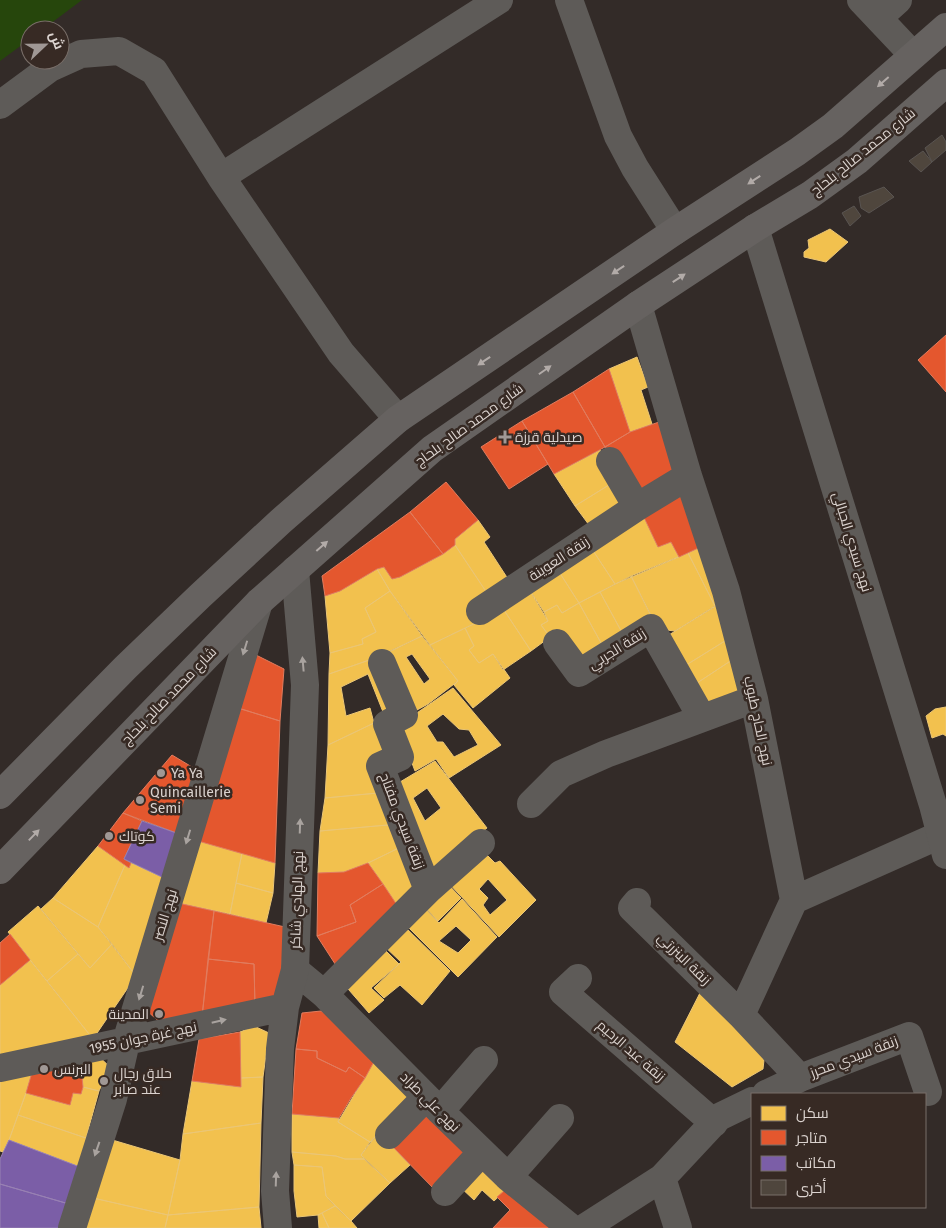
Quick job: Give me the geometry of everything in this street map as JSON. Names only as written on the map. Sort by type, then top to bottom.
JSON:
[{"type":"main road","points":[[0,795],[126,667],[281,521],[398,419],[675,231],[797,152],[833,126],[946,27]]},
{"type":"main road","name":"شارع محمد صالح بلحاج","points":[[0,870],[259,602],[432,449],[638,305],[755,228],[810,195],[856,161],[946,83]]},
{"type":"street","points":[[221,177],[499,0]]},
{"type":"street","points":[[569,0],[618,136],[635,168],[675,231]]},
{"type":"street","points":[[898,0],[869,9],[913,56]]},
{"type":"street","points":[[0,105],[50,68],[81,54],[119,52],[154,71],[221,177],[341,353],[398,419]]},
{"type":"street","name":"نهج سيدي الجبالي","points":[[755,228],[939,799],[943,845]]},
{"type":"street","name":"نهج الحاج طبوب","points":[[638,305],[688,476],[726,591],[754,699],[794,900]]},
{"type":"street","points":[[610,461],[637,507]]},
{"type":"street","name":"زنقة العوينة","points":[[480,611],[637,507],[688,476]]},
{"type":"street","name":"نهج الهادي شاكر","points":[[278,1228],[276,1191],[279,1068],[285,1007],[295,970],[305,685],[295,570]]},
{"type":"street","name":"نهج النصر","points":[[72,1228],[113,1099],[126,1042],[259,602]]},
{"type":"street","name":"زنقة الجربي","points":[[557,643],[579,673],[651,628],[702,718]]},
{"type":"street","name":"زنقة سيدي مفتاح","points":[[382,663],[404,715],[387,724],[400,757],[380,766],[428,890]]},
{"type":"street","points":[[531,804],[561,774],[606,754],[754,699]]},
{"type":"street","name":"زنقة سيدي مفتاح","points":[[324,994],[428,890],[482,843]]},
{"type":"street","points":[[768,1093],[800,1078],[741,1015],[794,900],[943,845]]},
{"type":"street","name":"زنقة البنزرتي","points":[[637,902],[632,908],[741,1015]]},
{"type":"street","name":"نهج علي طراد","points":[[295,970],[324,994],[508,1177],[571,1228]]},
{"type":"street","name":"زنقة عبد الرحيم","points":[[578,978],[563,992],[714,1123]]},
{"type":"street","name":"1955 نهج غرة جوان","points":[[0,1068],[285,1007]]},
{"type":"street","name":"زنقة سيدي محرز","points":[[800,1078],[908,1036],[928,1092]]},
{"type":"street","points":[[389,1135],[433,1104],[484,1060]]},
{"type":"street","points":[[584,1228],[662,1178],[720,1117],[751,1102]]},
{"type":"street","points":[[508,1177],[560,1118]]},
{"type":"street","points":[[445,1192],[482,1152]]},
{"type":"street","points":[[662,1178],[678,1228]]},
{"type":"green space","points":[[0,0],[82,0],[55,20],[20,20],[20,46],[0,61]]},
{"type":"building: سكن","points":[[830,229],[848,242],[826,262],[804,257],[804,252],[809,248],[808,240]]},
{"type":"building: سكن","points":[[637,357],[648,387],[641,390],[652,424],[630,432],[609,369]]},
{"type":"building: سكن","points":[[600,450],[617,480],[575,506],[554,474]]},
{"type":"building: سكن","points":[[617,480],[631,502],[592,529],[575,506]]},
{"type":"building: سكن","points":[[641,511],[658,547],[671,542],[679,557],[615,584],[590,546]]},
{"type":"building: سكن","points":[[478,520],[490,537],[484,542],[510,582],[489,596],[455,545],[455,539]]},
{"type":"building: سكن","points":[[707,544],[724,601],[715,606],[688,553]]},
{"type":"building: سكن","points":[[455,545],[489,596],[478,622],[430,645],[390,591],[377,569],[384,567],[392,579],[400,577],[443,554]]},
{"type":"building: سكن","points":[[590,546],[615,584],[579,603],[556,567]]},
{"type":"building: سكن","points":[[688,553],[715,606],[675,631],[658,629],[631,576]]},
{"type":"building: سكن","points":[[556,567],[579,603],[562,613],[557,605],[544,612],[527,586]]},
{"type":"building: سكن","points":[[377,569],[390,591],[365,608],[376,632],[362,639],[363,644],[330,653],[325,596],[340,591]]},
{"type":"building: سكن","points":[[631,576],[654,622],[625,638],[600,592]]},
{"type":"building: سكن","points":[[527,586],[548,621],[541,625],[550,637],[531,651],[500,604]]},
{"type":"building: سكن","points":[[390,591],[422,636],[375,658],[329,674],[330,653],[363,644],[362,639],[376,632],[365,608]]},
{"type":"building: سكن","points":[[600,592],[625,638],[605,650],[579,603]]},
{"type":"building: سكن","points":[[724,601],[733,636],[683,667],[664,638]]},
{"type":"building: سكن","points":[[579,603],[605,650],[582,664],[550,637],[541,625],[548,621],[544,612],[557,605],[562,613]]},
{"type":"building: سكن","points":[[500,604],[531,651],[503,670],[493,654],[479,663],[469,650],[474,646],[465,628],[478,622]]},
{"type":"building: سكن","points":[[465,628],[474,646],[469,650],[479,663],[493,654],[510,678],[473,708],[454,685],[458,681],[430,645]]},
{"type":"building: سكن","points":[[422,636],[458,681],[417,710],[385,654]],"holes":[[[412,654],[430,679],[424,684],[406,657]]]},
{"type":"building: سكن","points":[[733,636],[738,656],[694,685],[683,667]]},
{"type":"building: سكن","points":[[738,656],[749,695],[706,712],[694,685]]},
{"type":"building: سكن","points":[[375,658],[398,713],[385,717],[368,674],[341,687],[346,716],[370,708],[374,723],[328,745],[329,674]]},
{"type":"building: سكن","points":[[453,688],[501,745],[449,778],[436,759],[415,771],[398,726]],"holes":[[[443,714],[459,729],[469,730],[478,745],[454,757],[443,742],[437,742],[427,726]]]},
{"type":"building: سكن","points":[[946,707],[946,736],[943,734],[932,738],[926,716],[935,709]]},
{"type":"building: سكن","points":[[374,723],[392,749],[378,793],[325,798],[328,745]]},
{"type":"building: سكن","points":[[435,761],[487,828],[426,873],[395,785]],"holes":[[[427,788],[441,808],[425,821],[413,798]]]},
{"type":"building: سكن","points":[[378,793],[399,824],[320,831],[325,798]]},
{"type":"building: سكن","points":[[399,824],[405,845],[344,872],[318,873],[320,831]]},
{"type":"building: سكن","points":[[198,841],[242,853],[230,914],[178,903]]},
{"type":"building: سكن","points":[[405,845],[424,887],[401,911],[368,863]]},
{"type":"building: سكن","points":[[98,846],[125,865],[98,927],[53,898]]},
{"type":"building: سكن","points":[[481,849],[495,863],[500,861],[536,900],[499,937],[445,879]],"holes":[[[488,879],[507,900],[490,915],[483,905],[488,898],[479,889]]]},
{"type":"building: سكن","points":[[242,853],[275,863],[273,893],[236,883]]},
{"type":"building: سكن","points":[[131,863],[164,878],[136,976],[98,927],[125,865],[129,868]]},
{"type":"building: سكن","points":[[443,879],[461,898],[438,921],[419,901]]},
{"type":"building: سكن","points":[[236,883],[273,893],[266,923],[230,914]]},
{"type":"building: سكن","points":[[53,898],[98,927],[112,944],[90,968],[41,909]]},
{"type":"building: سكن","points":[[462,899],[497,937],[458,977],[404,923],[420,903],[439,923]],"holes":[[[456,926],[471,940],[458,953],[439,941]]]},
{"type":"building: سكن","points":[[38,906],[78,954],[47,981],[8,932]]},
{"type":"building: سكن","points":[[403,925],[450,971],[422,1005],[400,985],[384,998],[374,988],[401,962],[382,944]]},
{"type":"building: سكن","points":[[112,944],[136,976],[93,1039],[47,981],[78,954],[90,968]]},
{"type":"building: سكن","points":[[379,944],[399,964],[371,988],[384,1000],[369,1013],[342,982]]},
{"type":"building: سكن","points":[[30,960],[93,1039],[0,1056],[0,985]]},
{"type":"building: سكن","points":[[703,987],[765,1051],[763,1069],[732,1087],[675,1042]]},
{"type":"building: سكن","points":[[254,1026],[269,1033],[263,1077],[241,1078],[240,1032]]},
{"type":"building: سكن","points":[[96,1054],[110,1067],[99,1091],[83,1087],[80,1058]]},
{"type":"building: سكن","points":[[376,1058],[414,1096],[370,1142],[338,1122]]},
{"type":"building: سكن","points":[[33,1069],[9,1140],[3,1152],[0,1151],[0,1075]]},
{"type":"building: سكن","points":[[263,1077],[261,1123],[183,1134],[192,1081],[241,1087],[241,1078]]},
{"type":"building: سكن","points":[[83,1087],[99,1091],[86,1138],[18,1115],[26,1093],[70,1105],[73,1093],[81,1094]]},
{"type":"building: سكن","points":[[292,1114],[339,1118],[338,1122],[370,1142],[361,1155],[364,1159],[345,1159],[336,1156],[292,1152]]},
{"type":"building: سكن","points":[[18,1115],[89,1139],[80,1167],[9,1140]]},
{"type":"building: سكن","points":[[261,1123],[259,1207],[168,1215],[180,1160],[183,1134]]},
{"type":"building: سكن","points":[[379,1132],[410,1165],[390,1183],[361,1155]]},
{"type":"building: سكن","points":[[109,1139],[180,1160],[168,1215],[93,1198]]},
{"type":"building: سكن","points":[[292,1152],[336,1156],[345,1159],[364,1159],[390,1183],[351,1221],[326,1196],[322,1167],[294,1165]]},
{"type":"building: سكن","points":[[294,1165],[322,1167],[326,1196],[335,1206],[318,1215],[297,1217]]},
{"type":"building: سكن","points":[[478,1166],[494,1183],[504,1175],[513,1183],[494,1201],[482,1190],[474,1200],[458,1185]]},
{"type":"building: سكن","points":[[93,1198],[168,1215],[165,1228],[85,1228]]},
{"type":"building: سكن","points":[[335,1206],[357,1228],[329,1228],[322,1213]]},
{"type":"building: سكن","points":[[259,1207],[261,1228],[165,1228],[168,1215]]},
{"type":"building: سكن","points":[[322,1213],[329,1228],[319,1228],[318,1215]]},
{"type":"building: متاجر","points":[[946,335],[946,392],[918,360]]},
{"type":"building: متاجر","points":[[609,369],[630,432],[605,447],[573,392]]},
{"type":"building: متاجر","points":[[573,392],[605,447],[554,474],[522,421]]},
{"type":"building: متاجر","points":[[522,421],[548,464],[509,489],[481,447]]},
{"type":"building: متاجر","points":[[662,421],[681,473],[637,500],[605,447],[630,432]]},
{"type":"building: متاجر","points":[[446,482],[478,520],[455,539],[455,545],[443,554],[410,512]]},
{"type":"building: متاجر","points":[[687,482],[707,544],[679,557],[671,542],[658,547],[641,511]]},
{"type":"building: متاجر","points":[[410,512],[443,554],[400,577],[392,579],[384,567],[377,569],[340,591],[325,596],[322,576]]},
{"type":"building: متاجر","points":[[256,655],[284,669],[280,721],[238,708]]},
{"type":"building: متاجر","points":[[238,708],[280,721],[275,863],[198,841]]},
{"type":"building: متاجر","points":[[172,755],[202,773],[182,835],[123,813]]},
{"type":"building: متاجر","points":[[123,813],[142,821],[124,859],[131,863],[129,868],[98,846]]},
{"type":"building: متاجر","points":[[368,863],[383,884],[350,905],[356,922],[317,936],[318,873],[344,872]]},
{"type":"building: متاجر","points":[[383,884],[401,911],[339,970],[317,936],[356,922],[350,905]]},
{"type":"building: متاجر","points":[[178,903],[214,911],[202,1017],[164,1026],[146,1010]]},
{"type":"building: متاجر","points":[[214,911],[285,927],[279,1000],[255,1006],[254,964],[208,959]]},
{"type":"building: متاجر","points":[[10,934],[30,960],[0,985],[0,943]]},
{"type":"building: متاجر","points":[[208,959],[254,964],[255,1006],[202,1017]]},
{"type":"building: متاجر","points":[[321,1011],[343,1022],[376,1058],[365,1078],[349,1067],[346,1072],[317,1058],[317,1051],[296,1049],[302,1013]]},
{"type":"building: متاجر","points":[[240,1032],[241,1087],[192,1081],[199,1039]]},
{"type":"building: متاجر","points":[[296,1049],[317,1051],[317,1058],[346,1072],[349,1067],[365,1078],[339,1118],[292,1114]]},
{"type":"building: متاجر","points":[[80,1058],[83,1087],[81,1094],[73,1093],[70,1105],[26,1093],[33,1069]]},
{"type":"building: متاجر","points":[[428,1108],[471,1150],[437,1192],[390,1144]]},
{"type":"building: متاجر","points":[[513,1183],[566,1228],[493,1228],[510,1210],[497,1197]]},
{"type":"building: مكاتب","points":[[142,821],[182,835],[164,878],[124,859]]},
{"type":"building: مكاتب","points":[[9,1140],[80,1167],[69,1204],[0,1184],[0,1159]]},
{"type":"building: مكاتب","points":[[0,1184],[69,1204],[60,1228],[0,1228]]},
{"type":"building: أخرى","points":[[942,135],[946,142],[946,150],[932,162],[925,148]]},
{"type":"building: أخرى","points":[[923,151],[932,162],[921,172],[909,161]]},
{"type":"building: أخرى","points":[[884,187],[894,197],[869,213],[861,208],[859,197]]},
{"type":"building: أخرى","points":[[854,206],[861,216],[850,226],[842,213]]},
{"type":"place","name":"صيدلية قرزة","points":[[505,437]]},
{"type":"place","name":"Ya Ya","points":[[161,773]]},
{"type":"place","name":"Quincaillerie Semi","points":[[140,800]]},
{"type":"place","name":"كوتاك","points":[[109,836]]},
{"type":"place","name":"المدينة","points":[[159,1014]]},
{"type":"place","name":"البرنس","points":[[44,1069]]},
{"type":"place","name":"حلاق رجال عند صابر","points":[[104,1081]]}]
